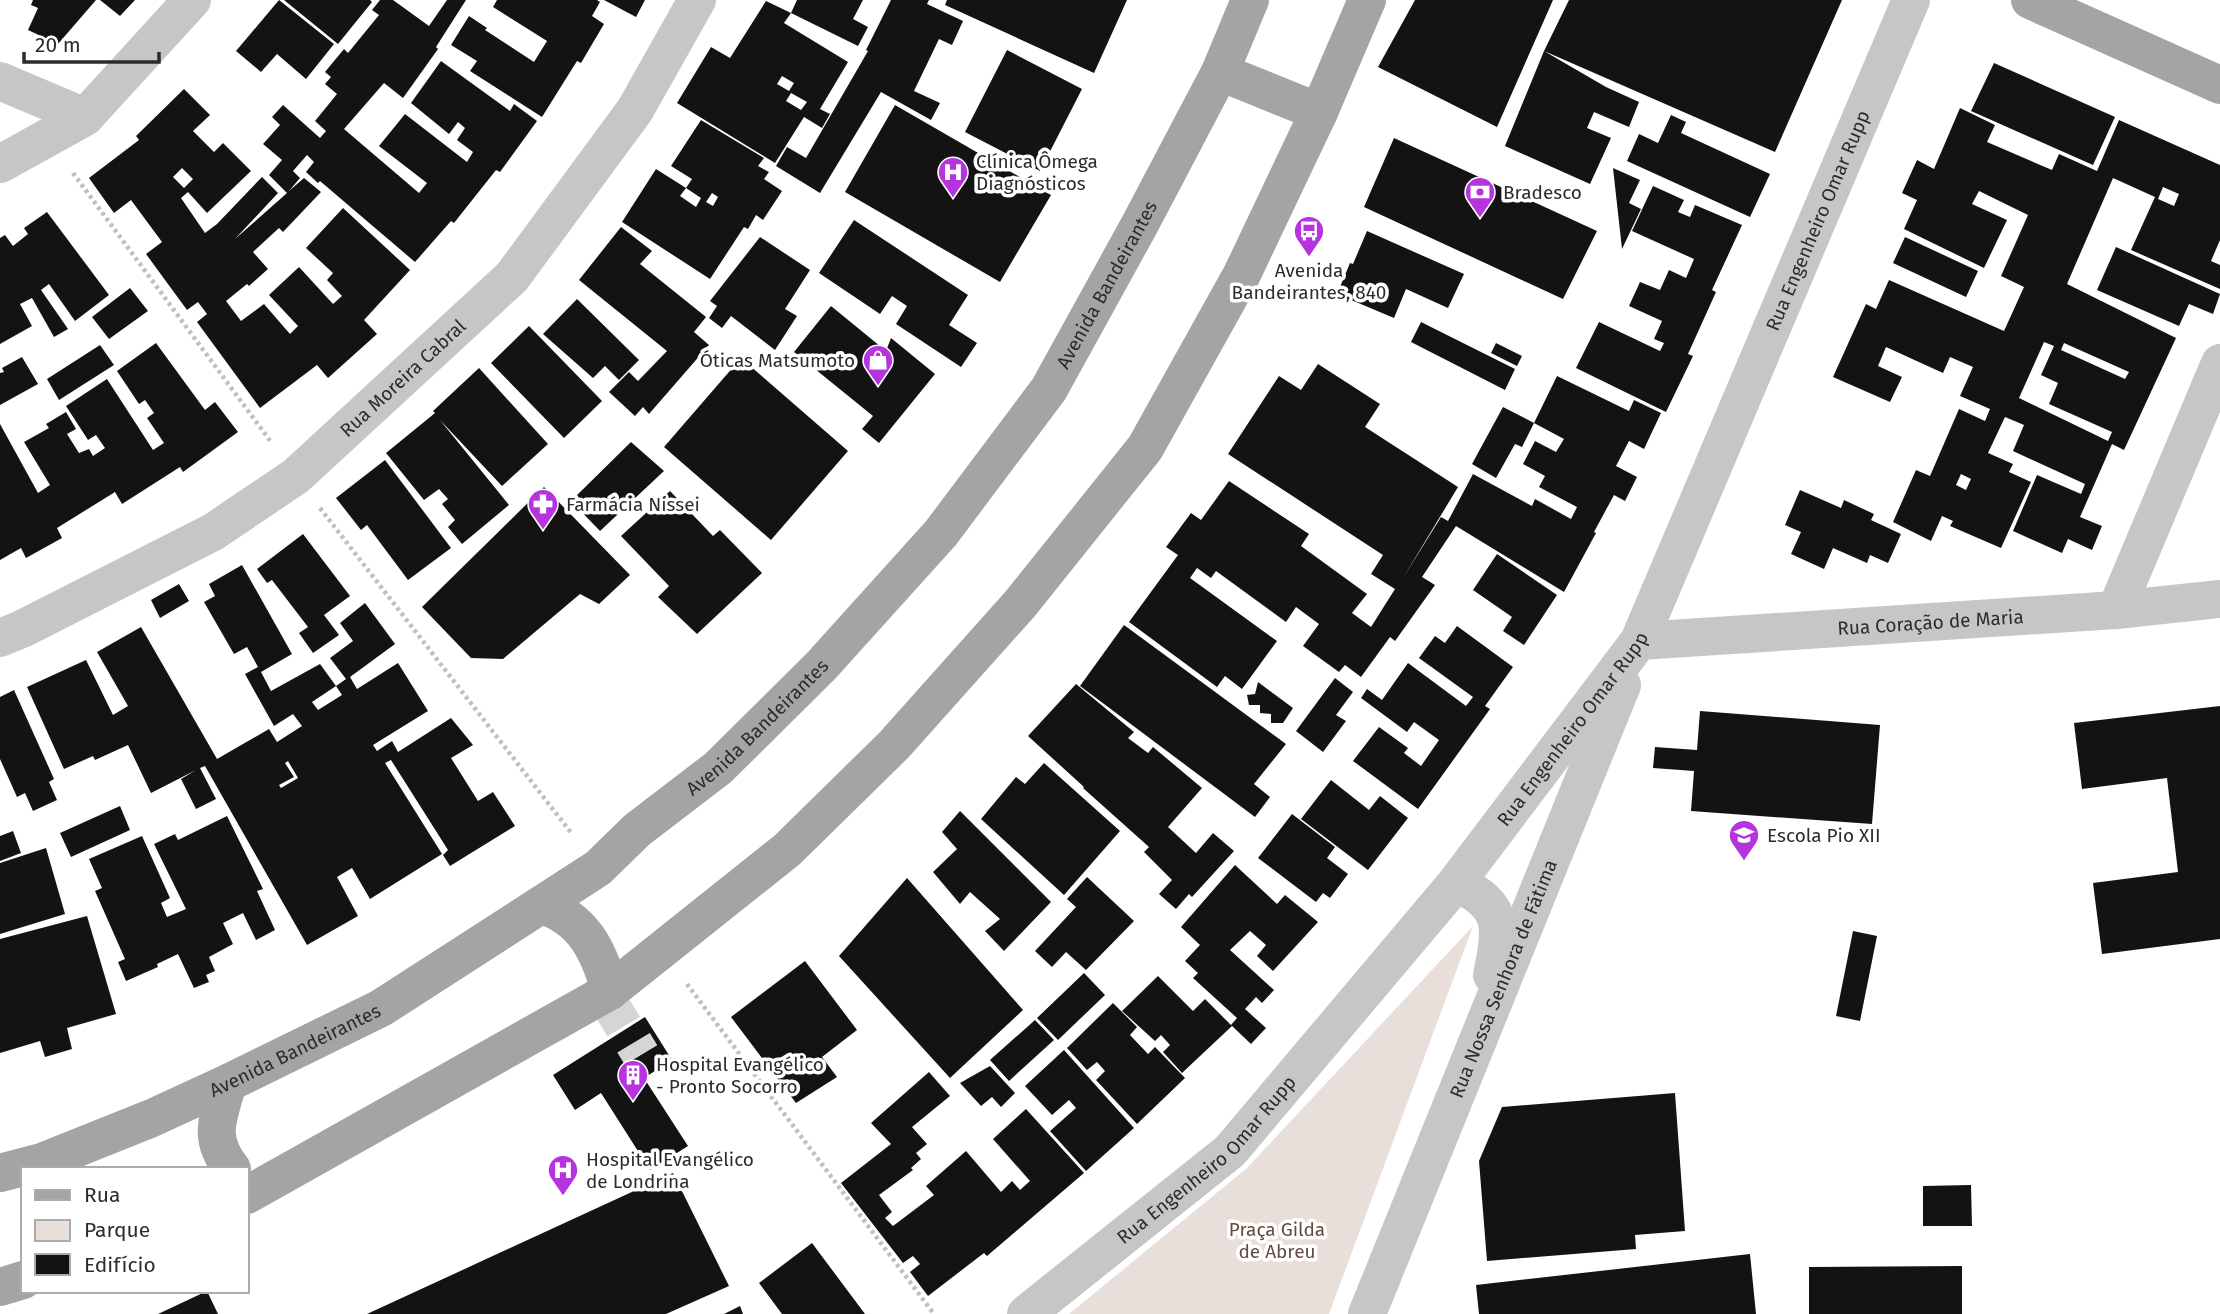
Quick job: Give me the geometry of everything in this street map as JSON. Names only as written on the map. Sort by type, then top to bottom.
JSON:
[{"type":"main road","name":"Avenida Bandeirantes","points":[[23,1167],[42,1162],[152,1118],[381,1008],[598,868],[638,830],[718,768],[821,666],[941,533],[1049,389],[1220,72],[1250,0]]},
{"type":"main road","points":[[248,1182],[610,991],[787,850],[894,745],[1020,604],[1145,448],[1242,274],[1319,112],[1367,0]]},
{"type":"main road","points":[[2030,0],[2220,85]]},
{"type":"main road","points":[[1220,72],[1319,112]]},
{"type":"main road","points":[[542,905],[555,909],[585,932],[597,951],[610,991]]},
{"type":"main road","points":[[228,1083],[215,1129],[222,1156],[232,1167]]},
{"type":"main road","name":"Avenida Bandeirantes","points":[[0,1173],[21,1168]]},
{"type":"main road","points":[[0,1286],[21,1281]]},
{"type":"street","points":[[0,164],[85,117],[192,0]]},
{"type":"street","name":"Rua Moreira Cabral","points":[[0,638],[213,532],[296,477],[512,277],[635,110],[697,0]]},
{"type":"street","name":"Rua Engenheiro Omar Rupp","points":[[1026,1314],[1230,1151],[1456,883],[1639,641],[1911,0]]},
{"type":"street","points":[[0,82],[85,117]]},
{"type":"street","points":[[2116,610],[2220,363]]},
{"type":"street","name":"Rua Coração de Maria","points":[[1639,641],[2116,610],[2220,598]]},
{"type":"street","name":"Rua Nossa Senhora de Fátima","points":[[1367,1314],[1639,641]]},
{"type":"street","points":[[1456,883],[1487,901],[1497,921],[1498,945],[1476,1049]]},
{"type":"path","points":[[662,951],[934,1314]]},
{"type":"green space","name":"Praça Gilda de Abreu","points":[[1473,926],[1329,1314],[1069,1314],[1247,1168]]},
{"type":"building","points":[[33,0],[96,0],[58,44],[28,30],[38,8],[31,5]]},
{"type":"building","points":[[100,0],[135,0],[120,16]]},
{"type":"building","points":[[279,0],[334,44],[306,79],[277,54],[261,72],[236,51]]},
{"type":"building","points":[[284,0],[370,0],[372,2],[338,44]]},
{"type":"building","points":[[380,0],[393,0],[429,26],[447,0],[466,0],[436,47],[438,49],[403,98],[384,83],[344,129],[419,193],[427,183],[379,146],[405,114],[467,162],[473,152],[457,140],[465,128],[458,122],[449,134],[411,103],[441,61],[510,111],[514,104],[537,121],[500,172],[496,170],[454,223],[451,221],[415,262],[306,172],[314,162],[307,155],[293,171],[300,178],[289,191],[304,178],[321,192],[283,232],[279,228],[253,252],[268,269],[226,301],[241,321],[264,304],[290,334],[298,326],[269,295],[299,267],[333,304],[342,296],[327,280],[333,273],[306,248],[343,208],[410,270],[364,320],[377,334],[328,378],[317,365],[260,408],[197,322],[207,314],[198,302],[187,310],[146,254],[162,242],[131,200],[114,213],[89,178],[139,140],[136,136],[184,89],[210,115],[193,131],[214,152],[223,143],[251,171],[207,213],[188,192],[181,198],[205,233],[262,177],[278,193],[235,239],[287,193],[269,175],[282,160],[263,144],[280,125],[272,117],[283,105],[320,138],[326,131],[315,121],[337,94],[325,84],[331,77],[325,72],[344,49],[348,53],[379,15],[372,10]],"holes":[[[182,168],[193,179],[184,188],[173,177]]]},
{"type":"building","points":[[497,0],[600,2],[592,16],[604,24],[581,63],[577,61],[542,117],[470,71],[477,61],[451,45],[469,16],[487,28],[485,30],[534,62],[547,41],[493,7]]},
{"type":"building","points":[[604,0],[645,0],[636,17]]},
{"type":"building","points":[[797,0],[863,0],[853,19],[868,27],[858,46],[791,13]]},
{"type":"building","points":[[891,0],[929,0],[927,4],[963,21],[952,45],[939,39],[914,91],[940,103],[931,120],[881,92],[820,193],[776,166],[787,147],[806,158],[868,51],[866,50]]},
{"type":"building","points":[[947,0],[1127,0],[1094,73],[945,5]]},
{"type":"building","points":[[1415,0],[1553,0],[1497,127],[1378,67]]},
{"type":"building","points":[[1569,0],[1842,0],[1775,152],[1544,51]]},
{"type":"building","points":[[766,1],[791,13],[784,23],[848,62],[820,109],[830,114],[822,128],[804,117],[775,163],[677,103],[711,47],[730,58]],"holes":[[[782,76],[794,83],[789,91],[777,84]],[[791,93],[807,102],[801,110],[786,101]]]},
{"type":"building","points":[[1007,50],[1082,89],[1040,171],[965,132]]},
{"type":"building","points":[[1544,51],[1606,87],[1639,102],[1629,127],[1594,112],[1587,128],[1611,138],[1590,184],[1505,146]]},
{"type":"building","points":[[1994,63],[2115,117],[2093,165],[1971,111]]},
{"type":"building","points":[[895,105],[1051,195],[1000,282],[845,192]]},
{"type":"building","points":[[1960,108],[1995,125],[1987,142],[2052,170],[2059,154],[2097,171],[2119,120],[2220,165],[2220,240],[2211,261],[2220,265],[2220,289],[2131,250],[2155,197],[2113,178],[2067,284],[2176,338],[2124,450],[2112,444],[2080,517],[2102,526],[2092,550],[2068,539],[2062,553],[2013,531],[2037,475],[2081,494],[2085,484],[2013,451],[2024,425],[2005,417],[1988,453],[2013,464],[2009,472],[2031,482],[2001,548],[1950,526],[1953,521],[1942,516],[1931,541],[1893,522],[1916,470],[1930,476],[1959,409],[1985,421],[1990,409],[1960,396],[1973,367],[1950,357],[1943,373],[1886,347],[1878,366],[1902,377],[1890,402],[1833,377],[1866,304],[1876,309],[1889,280],[2004,331],[2024,287],[2001,276],[2028,215],[1979,191],[1972,204],[2007,220],[1984,268],[1904,229],[1917,200],[1902,193],[1917,160],[1934,169]],"holes":[[[2163,187],[2179,194],[2174,206],[2158,199]],[[2044,342],[2054,346],[2041,375],[2058,383],[2049,404],[2112,432],[2108,441],[2019,398]],[[2064,343],[2129,372],[2125,379],[2061,350]],[[1961,474],[1971,479],[1966,490],[1956,485]]]},
{"type":"building","points":[[1671,115],[1686,122],[1681,133],[1770,174],[1750,217],[1627,161],[1639,134],[1658,143]]},
{"type":"building","points":[[701,120],[764,158],[758,166],[769,172],[764,179],[782,191],[763,220],[756,215],[748,229],[744,227],[710,279],[622,222],[656,169],[686,188],[692,179],[671,166]],"holes":[[[686,188],[701,198],[696,207],[680,196]],[[712,193],[718,197],[713,206],[706,202]]]},
{"type":"building","name":"Bradesco","points":[[1394,138],[1597,231],[1563,299],[1364,207]]},
{"type":"building","points":[[1613,168],[1640,180],[1629,203],[1641,209],[1622,249]]},
{"type":"building","points":[[1653,186],[1684,200],[1678,212],[1690,217],[1695,205],[1742,225],[1712,290],[1716,292],[1688,354],[1693,356],[1666,412],[1576,368],[1599,322],[1660,351],[1664,343],[1654,339],[1662,321],[1629,306],[1640,282],[1660,290],[1669,270],[1686,278],[1694,259],[1632,231]]},
{"type":"building","points":[[47,212],[109,295],[75,321],[49,284],[41,290],[68,329],[54,337],[32,298],[20,304],[32,326],[0,344],[0,238],[5,235],[13,246],[28,234],[24,228]]},
{"type":"building","points":[[854,220],[968,295],[949,325],[977,343],[961,367],[896,324],[907,306],[892,296],[880,314],[819,273]]},
{"type":"building","points":[[621,227],[652,251],[640,264],[706,317],[694,332],[709,345],[649,414],[643,407],[635,416],[609,392],[629,372],[638,381],[667,351],[579,280]]},
{"type":"building","points":[[1367,231],[1464,274],[1448,308],[1406,289],[1394,318],[1337,294]]},
{"type":"building","points":[[760,237],[810,270],[785,309],[797,316],[775,350],[731,316],[722,328],[709,318],[717,306],[710,301]]},
{"type":"building","points":[[1905,237],[1978,271],[1966,297],[1893,263]]},
{"type":"building","points":[[2116,247],[2220,294],[2213,314],[2189,304],[2179,326],[2097,290]]},
{"type":"building","points":[[130,288],[148,311],[109,339],[92,317]]},
{"type":"building","points":[[577,299],[639,360],[619,380],[605,366],[593,378],[543,334]]},
{"type":"building","points":[[831,306],[886,351],[891,338],[935,374],[879,443],[862,429],[873,416],[794,352]]},
{"type":"building","points":[[1421,322],[1515,369],[1505,390],[1411,342]]},
{"type":"building","points":[[529,326],[602,401],[564,438],[491,363]]},
{"type":"building","points":[[156,343],[205,410],[215,402],[238,432],[183,472],[180,467],[122,504],[115,492],[57,528],[62,538],[26,558],[21,548],[0,560],[0,424],[38,493],[50,485],[24,442],[49,428],[46,424],[66,412],[76,429],[67,434],[79,453],[89,449],[93,456],[105,448],[96,435],[88,440],[66,406],[107,379],[153,450],[164,443],[147,418],[154,413],[145,400],[139,404],[117,371]]},
{"type":"building","points":[[1496,343],[1522,356],[1517,366],[1491,353]]},
{"type":"building","points":[[100,345],[114,365],[59,400],[47,379]]},
{"type":"building","points":[[22,357],[38,384],[0,405],[0,373],[4,372],[2,368]]},
{"type":"building","points":[[741,358],[848,451],[771,540],[664,447]]},
{"type":"building","points":[[1318,364],[1380,404],[1365,427],[1458,487],[1403,578],[1441,517],[1448,521],[1473,474],[1532,506],[1535,499],[1571,519],[1577,507],[1539,487],[1545,476],[1523,464],[1535,441],[1556,452],[1564,439],[1534,423],[1557,376],[1629,411],[1634,400],[1661,413],[1644,449],[1629,441],[1616,466],[1637,477],[1625,501],[1614,495],[1564,592],[1456,526],[1422,577],[1435,585],[1395,641],[1390,637],[1361,677],[1345,665],[1339,672],[1303,646],[1319,624],[1296,607],[1286,622],[1216,571],[1211,578],[1197,568],[1190,578],[1277,641],[1242,689],[1225,676],[1217,687],[1129,622],[1178,555],[1166,547],[1191,513],[1201,520],[1229,481],[1309,534],[1301,546],[1367,594],[1352,613],[1371,627],[1395,589],[1371,574],[1383,555],[1228,454],[1279,376],[1301,390]]},
{"type":"building","points":[[479,368],[548,444],[502,486],[440,420],[509,505],[462,544],[448,527],[455,520],[442,504],[448,499],[439,489],[424,500],[386,453],[435,413],[433,411]]},
{"type":"building","points":[[1503,407],[1534,423],[1522,447],[1515,444],[1496,478],[1472,464]]},
{"type":"building","points":[[631,442],[664,471],[600,531],[571,501]]},
{"type":"building","points":[[385,460],[451,548],[408,580],[367,525],[361,530],[336,498]]},
{"type":"building","name":"Farmácia Nissei","points":[[544,487],[630,575],[599,604],[580,594],[503,659],[471,658],[422,607]]},
{"type":"building","points":[[1800,490],[1841,508],[1844,500],[1874,514],[1871,520],[1901,534],[1888,563],[1870,555],[1867,563],[1833,548],[1824,569],[1791,554],[1801,532],[1785,525]]},
{"type":"building","points":[[670,491],[713,536],[720,530],[762,573],[697,634],[658,597],[669,586],[621,536]]},
{"type":"building","points":[[303,534],[350,596],[324,615],[339,635],[313,653],[299,633],[308,627],[272,580],[267,583],[257,569]]},
{"type":"building","points":[[1497,554],[1557,595],[1524,645],[1503,631],[1512,617],[1473,590]]},
{"type":"building","points":[[242,565],[292,654],[261,672],[271,691],[320,664],[336,686],[346,679],[330,658],[353,641],[340,623],[365,603],[395,644],[350,677],[357,689],[398,663],[428,711],[373,745],[377,751],[392,741],[398,752],[451,718],[473,745],[451,758],[478,801],[493,792],[515,826],[450,866],[443,855],[448,850],[391,760],[385,763],[442,854],[370,899],[352,868],[337,877],[358,916],[307,945],[205,766],[200,768],[216,799],[196,809],[181,779],[196,770],[151,793],[128,745],[95,760],[93,756],[64,769],[27,687],[86,660],[113,715],[128,706],[97,652],[141,627],[217,759],[269,729],[277,742],[302,726],[293,714],[274,726],[245,674],[258,667],[247,647],[234,654],[204,602],[215,596],[209,584]],"holes":[[[336,686],[342,695],[318,710],[312,702]],[[288,761],[298,778],[281,788],[279,785],[294,777],[285,763]]]},
{"type":"building","points":[[179,584],[189,601],[160,618],[151,600]]},
{"type":"building","points":[[1124,625],[1286,744],[1254,784],[1270,797],[1255,817],[1080,686]]},
{"type":"building","points":[[1457,626],[1513,667],[1485,706],[1490,709],[1418,809],[1353,761],[1379,727],[1408,748],[1404,753],[1421,766],[1439,740],[1414,722],[1407,732],[1361,698],[1367,689],[1382,700],[1408,663],[1466,706],[1473,697],[1419,658],[1435,636],[1445,643]]},
{"type":"building","points":[[1335,678],[1353,692],[1336,715],[1346,721],[1323,752],[1296,731]]},
{"type":"building","points":[[1258,682],[1293,708],[1283,723],[1271,723],[1271,714],[1260,713],[1260,705],[1249,705],[1247,695],[1255,694]]},
{"type":"building","points":[[1076,684],[1134,732],[1128,738],[1148,753],[1153,747],[1202,788],[1168,827],[1196,853],[1213,833],[1234,851],[1192,897],[1189,894],[1176,909],[1159,894],[1172,880],[1144,852],[1149,847],[1028,736]]},
{"type":"building","points":[[14,690],[54,779],[49,782],[57,800],[33,811],[25,793],[17,797],[0,759],[0,697]]},
{"type":"building","points":[[2220,706],[2220,939],[2102,954],[2093,883],[2178,872],[2167,778],[2082,789],[2074,723]]},
{"type":"building","points":[[1700,711],[1880,725],[1872,824],[1691,811],[1694,771],[1653,768],[1655,747],[1697,750]]},
{"type":"building","points":[[1044,763],[1120,831],[1064,895],[981,819],[1016,777],[1025,784]]},
{"type":"building","points":[[1331,780],[1369,810],[1380,796],[1408,818],[1368,870],[1301,819]]},
{"type":"building","points":[[120,806],[130,830],[71,857],[60,833]]},
{"type":"building","points":[[960,811],[1051,902],[1004,951],[985,931],[1000,919],[970,892],[960,904],[933,872],[957,849],[942,832]]},
{"type":"building","points":[[1292,814],[1335,847],[1327,858],[1348,874],[1330,898],[1323,893],[1316,902],[1258,858]]},
{"type":"building","points":[[227,816],[263,889],[257,891],[275,930],[256,940],[243,913],[223,923],[233,944],[209,957],[215,971],[206,975],[209,982],[194,988],[178,954],[157,964],[158,967],[126,981],[118,962],[125,959],[95,891],[102,888],[89,859],[142,836],[170,898],[161,903],[167,917],[186,909],[154,844],[175,834],[178,840]]},
{"type":"building","points":[[13,831],[21,853],[0,861],[0,836]]},
{"type":"building","points":[[46,848],[65,914],[0,934],[0,863]]},
{"type":"building","points":[[1235,865],[1277,904],[1285,895],[1318,922],[1273,971],[1257,956],[1266,945],[1250,931],[1230,950],[1274,990],[1262,1003],[1256,997],[1245,1009],[1266,1028],[1251,1044],[1231,1025],[1237,1018],[1193,978],[1198,973],[1185,961],[1200,945],[1181,927]]},
{"type":"building","points":[[1087,877],[1134,921],[1086,970],[1066,952],[1052,967],[1035,951],[1076,907],[1067,899]]},
{"type":"building","points":[[907,878],[1023,1010],[950,1078],[839,956]]},
{"type":"building","points":[[87,916],[116,1014],[67,1028],[72,1049],[45,1057],[40,1041],[0,1053],[0,939]]},
{"type":"building","points":[[1853,931],[1877,936],[1860,1021],[1836,1016]]},
{"type":"building","points":[[805,961],[857,1030],[822,1057],[837,1077],[796,1103],[731,1017]]},
{"type":"building","points":[[1084,973],[1105,995],[1058,1040],[1037,1018]]},
{"type":"building","points":[[1158,976],[1193,1011],[1205,999],[1232,1026],[1182,1073],[1163,1052],[1170,1045],[1161,1035],[1155,1041],[1122,1011]]},
{"type":"building","points":[[1113,1003],[1137,1027],[1130,1035],[1148,1054],[1155,1047],[1185,1078],[1137,1124],[1096,1080],[1105,1071],[1097,1062],[1087,1070],[1067,1048]]},
{"type":"building","name":"Hospital Evangélico - Pronto Socorro","points":[[645,1017],[672,1060],[644,1078],[688,1146],[650,1170],[601,1093],[575,1110],[553,1075]]},
{"type":"building","points":[[1035,1020],[1054,1040],[1009,1081],[990,1060]]},
{"type":"building","points":[[1064,1050],[1134,1128],[1086,1171],[1050,1131],[1076,1108],[1069,1100],[1052,1115],[1025,1086]]},
{"type":"building","points":[[990,1066],[1015,1093],[1001,1107],[992,1097],[981,1106],[960,1083]]},
{"type":"building","points":[[929,1072],[950,1096],[912,1127],[927,1144],[916,1153],[921,1159],[911,1168],[913,1170],[879,1195],[892,1212],[885,1218],[893,1226],[934,1195],[926,1186],[966,1151],[1001,1192],[1012,1181],[1020,1190],[1030,1181],[993,1139],[1026,1109],[1084,1173],[987,1256],[984,1253],[928,1296],[910,1272],[920,1264],[913,1256],[903,1263],[841,1183],[891,1144],[871,1123]]},
{"type":"building","points":[[1675,1093],[1685,1231],[1635,1235],[1636,1249],[1487,1261],[1479,1161],[1502,1107]]},
{"type":"building","points":[[673,1173],[729,1286],[666,1314],[367,1314]]},
{"type":"building","points":[[1971,1185],[1972,1226],[1923,1226],[1923,1186]]},
{"type":"building","points":[[812,1243],[865,1314],[782,1314],[759,1283]]},
{"type":"building","points":[[1750,1254],[1756,1314],[1479,1314],[1476,1285]]},
{"type":"building","points":[[1962,1266],[1962,1314],[1809,1314],[1809,1267]]},
{"type":"building","points":[[208,1293],[218,1314],[158,1314]]},
{"type":"building","points":[[740,1306],[743,1314],[724,1314]]},
{"type":"tunnel","points":[[604,994],[641,1055]]},
{"type":"place","name":"Clínica Ômega Diagnósticos","points":[[953,199]]},
{"type":"place","name":"Bradesco","points":[[1480,219]]},
{"type":"place","name":"Avenida Bandeirantes, 840","points":[[1309,258]]},
{"type":"place","name":"Óticas Matsumoto","points":[[878,387]]},
{"type":"place","name":"Farmácia Nissei","points":[[543,531]]},
{"type":"place","name":"Escola Pio XII","points":[[1744,862]]},
{"type":"place","name":"Hospital Evangélico - Pronto Socorro","points":[[633,1102]]},
{"type":"place","name":"Hospital Evangélico de Londrina","points":[[563,1197]]}]
